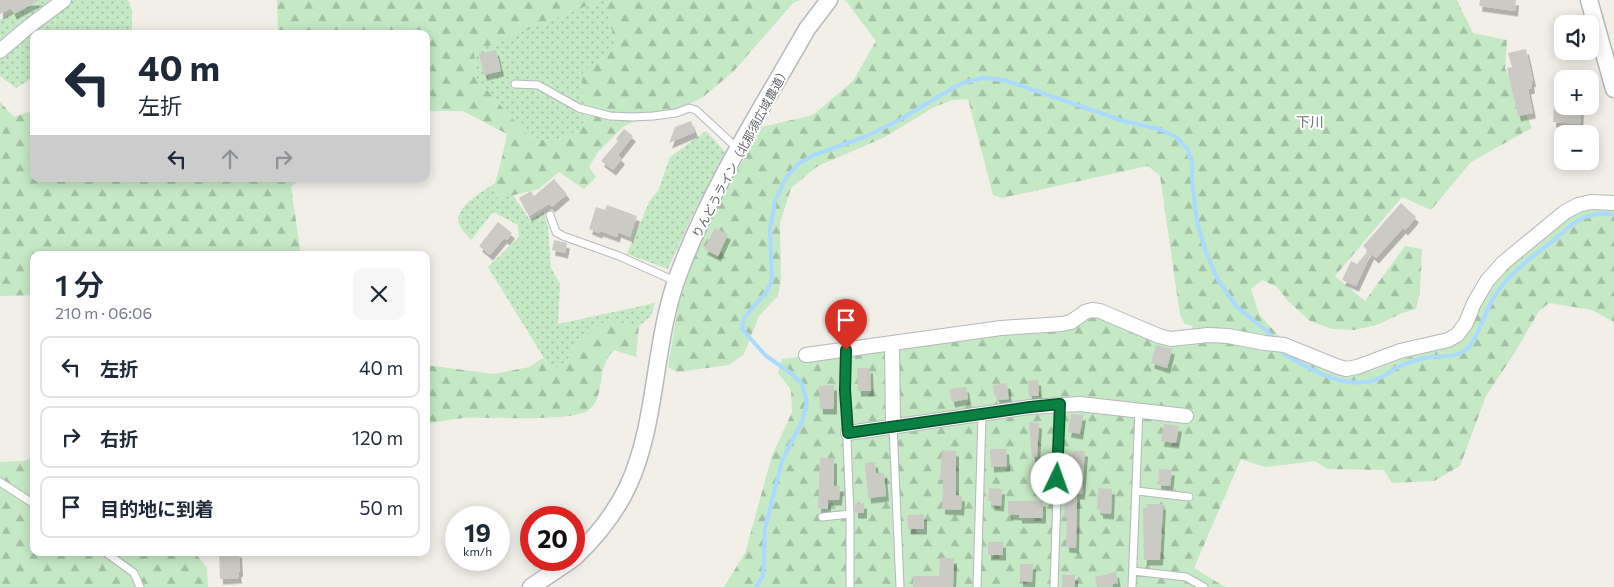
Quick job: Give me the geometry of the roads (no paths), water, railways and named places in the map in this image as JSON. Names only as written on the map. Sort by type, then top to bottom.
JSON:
[{"type":"street","points":[[0,50],[64,0]]},
{"type":"street","name":"りんどうライン（北那須広域農道）","points":[[585,547],[610,517],[628,485],[640,451],[664,323],[676,281],[697,228],[807,29],[829,0]]},
{"type":"street","points":[[1589,0],[1614,88]]},
{"type":"street","points":[[806,356],[1001,328],[1062,324],[1092,310],[1100,311],[1159,336],[1171,338],[1208,335],[1228,336],[1284,345],[1336,366],[1346,368],[1357,367],[1400,351],[1448,340],[1457,335],[1466,323],[1474,303],[1487,281],[1503,262],[1565,212],[1578,205],[1590,202],[1614,203]]},
{"type":"street","points":[[892,344],[893,426]]},
{"type":"street","points":[[848,433],[1060,404],[1080,404],[1186,416]]},
{"type":"street","name":"りんどうライン（北那須広域農道）","points":[[531,587],[556,571]]},
{"type":"lane","points":[[515,84],[538,85],[579,108],[610,116],[643,117],[689,108],[696,110],[739,150]]},
{"type":"lane","points":[[550,215],[556,232],[563,236],[619,256],[676,281]]},
{"type":"lane","points":[[846,350],[845,390],[848,433],[850,587]]},
{"type":"lane","points":[[1054,587],[1060,404]]},
{"type":"lane","points":[[1132,587],[1139,410]]},
{"type":"lane","points":[[977,587],[982,415]]},
{"type":"lane","points":[[893,426],[900,587]]},
{"type":"lane","points":[[0,482],[30,501]]},
{"type":"lane","points":[[1137,491],[1189,497]]},
{"type":"lane","points":[[822,517],[850,514]]},
{"type":"lane","points":[[111,556],[134,573],[140,587]]},
{"type":"lane","points":[[1133,571],[1186,577],[1204,587]]},
{"type":"waterway","points":[[756,587],[763,576],[765,528],[782,461],[803,419],[807,402],[802,384],[792,374],[765,355],[742,329],[744,318],[767,291],[772,280],[770,230],[775,201],[786,178],[798,164],[814,155],[867,136],[901,119],[965,82],[983,78],[1004,80],[1124,121],[1159,129],[1176,137],[1187,148],[1192,164],[1197,221],[1205,250],[1218,280],[1237,307],[1268,332],[1274,340]]},
{"type":"waterway","points":[[1279,348],[1284,354],[1318,372],[1343,381],[1355,382],[1368,382],[1380,378],[1399,366],[1410,362],[1430,357],[1459,354],[1473,342],[1492,301],[1515,271],[1577,221],[1597,214],[1614,215]]},
{"type":"district","name":"下川","points":[[1310,121]]}]
